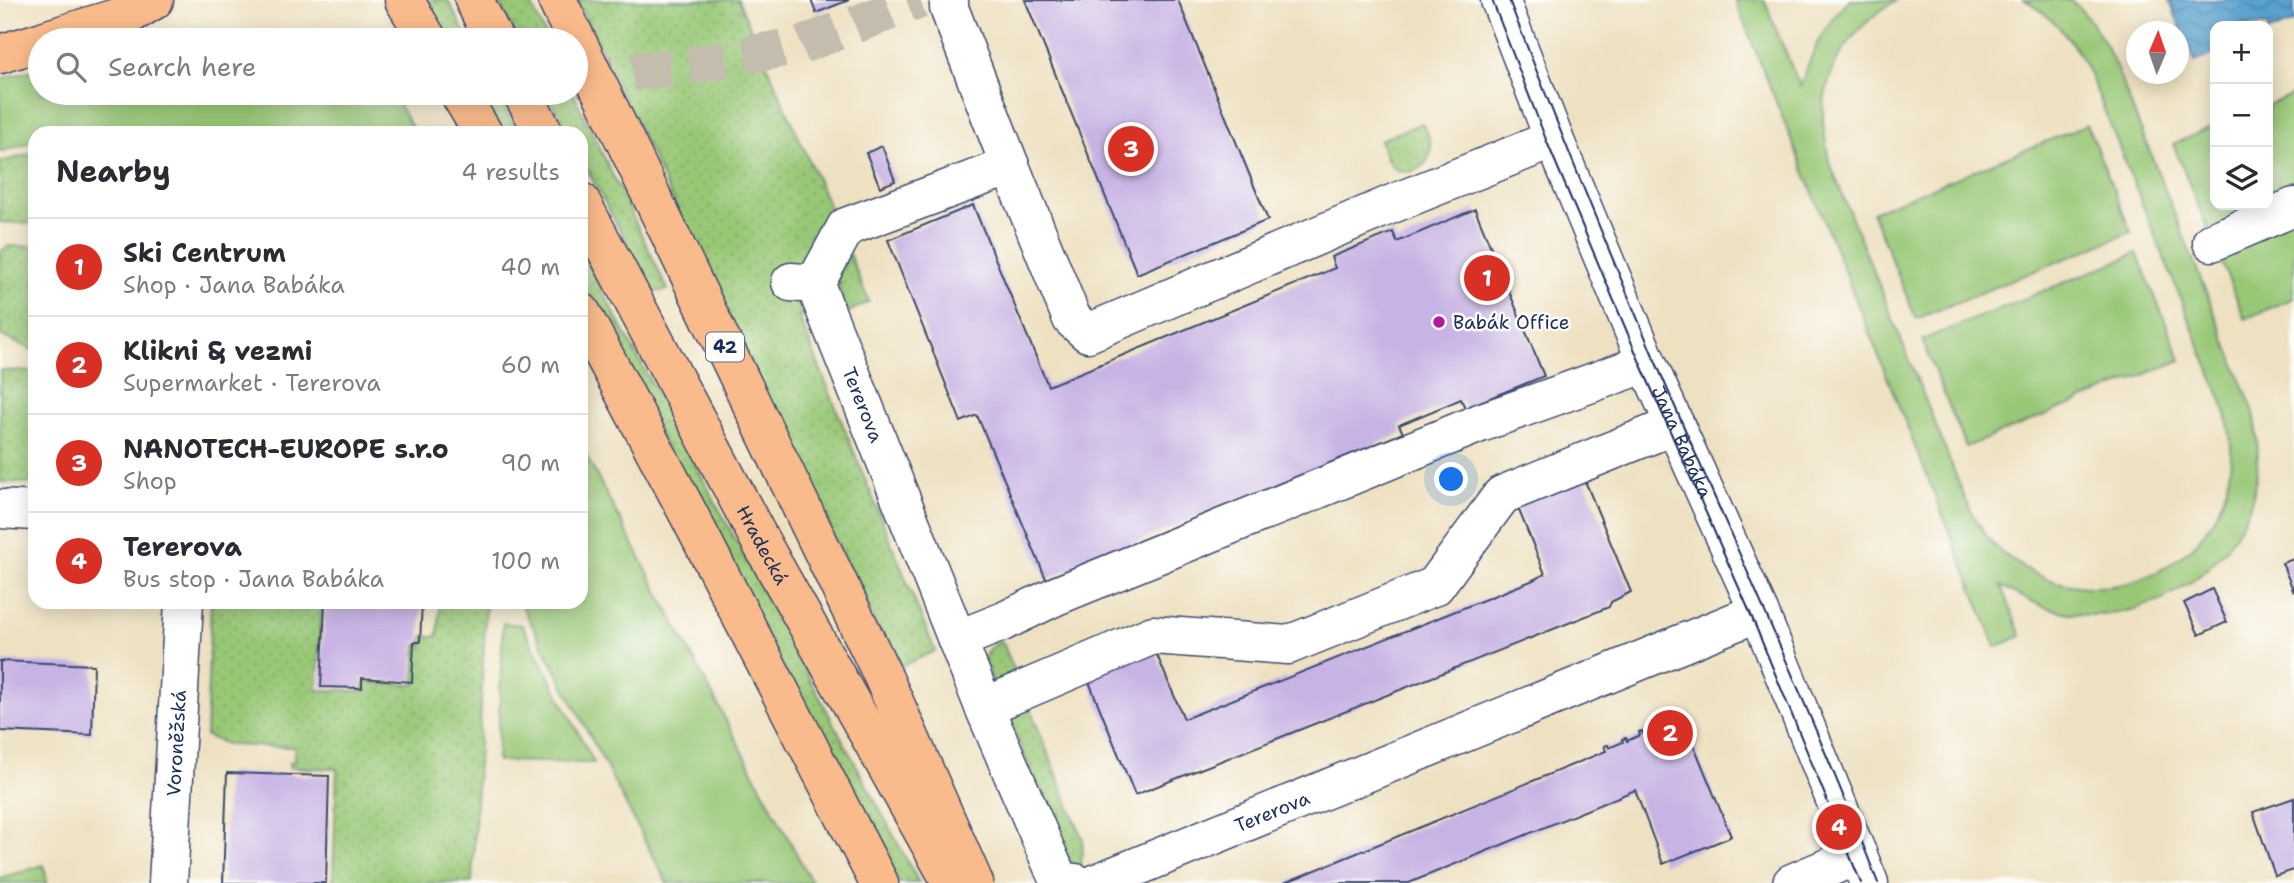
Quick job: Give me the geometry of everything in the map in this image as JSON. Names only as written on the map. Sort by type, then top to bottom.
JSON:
[{"type":"main road","points":[[404,0],[421,28]]},
{"type":"main road","points":[[474,0],[488,28]]},
{"type":"main road","points":[[80,28],[143,6]]},
{"type":"main road","name":"42","points":[[563,11],[571,28]]},
{"type":"main road","points":[[0,54],[28,46]]},
{"type":"main road","name":"42","points":[[588,63],[881,672],[974,883]]},
{"type":"main road","points":[[466,105],[479,126]]},
{"type":"main road","points":[[529,105],[540,126]]},
{"type":"main road","name":"Hradecká","points":[[588,215],[763,546],[952,883]]},
{"type":"main road","points":[[588,325],[690,514],[879,883]]},
{"type":"street","points":[[949,0],[949,8],[1072,319],[1088,333],[1404,199],[1554,139]]},
{"type":"street","name":"Jana Babáka","points":[[1500,0],[1554,139],[1647,363],[1759,612],[1863,869]]},
{"type":"street","name":"Tererova","points":[[1010,166],[846,227],[803,283],[1059,881],[1076,883]]},
{"type":"street","points":[[2211,242],[2294,207]]},
{"type":"street","points":[[957,640],[1056,596],[1480,423],[1647,363]]},
{"type":"street","points":[[984,707],[1153,635],[1288,645],[1435,586],[1502,495],[1675,425]]},
{"type":"street","points":[[0,509],[28,510]]},
{"type":"street","name":"Voroněžská","points":[[168,883],[184,609]]},
{"type":"street","name":"Tererova","points":[[1097,883],[1759,612]]},
{"type":"street","points":[[1792,883],[1863,869]]},
{"type":"green space","points":[[426,0],[448,0],[462,28],[441,28]]},
{"type":"green space","points":[[500,0],[529,0],[542,28],[511,28]]},
{"type":"green space","points":[[577,0],[738,0],[834,217],[806,262],[796,295],[808,308],[799,317],[935,651],[897,668]]},
{"type":"green space","points":[[1735,0],[1764,0],[1800,87],[1825,30],[1850,0],[1897,0],[1859,30],[1848,43],[1833,71],[1823,109],[1829,161],[1969,508],[1996,547],[2039,575],[2084,587],[2128,583],[2168,566],[2200,538],[2222,500],[2231,455],[2223,404],[2090,75],[2064,32],[2025,0],[2071,0],[2091,22],[2115,65],[2254,412],[2258,452],[2254,492],[2243,522],[2225,549],[2204,572],[2178,591],[2149,604],[2118,613],[2087,615],[2055,610],[2034,603],[2001,586],[2021,636],[1996,647]]},
{"type":"green space","points":[[28,71],[28,105],[399,105],[411,126],[28,126],[28,143],[0,152],[0,79]]},
{"type":"green space","points":[[2294,94],[2294,298],[2245,319],[2173,144],[2210,128],[2210,210],[2273,210],[2273,103]]},
{"type":"green space","points":[[483,105],[503,105],[514,126],[494,126]]},
{"type":"green space","points":[[552,105],[579,105],[668,290],[653,292],[588,171],[588,126],[563,126]]},
{"type":"green space","points":[[1422,123],[1431,143],[1426,162],[1410,172],[1398,170],[1388,161],[1380,140]]},
{"type":"green space","points":[[2087,125],[2131,232],[1916,319],[1872,212]]},
{"type":"green space","points":[[28,155],[28,224],[0,222],[0,162]]},
{"type":"green space","points":[[9,246],[28,246],[28,348],[0,335],[0,252]]},
{"type":"green space","points":[[2137,253],[2181,360],[1966,447],[1922,340]]},
{"type":"green space","points":[[849,254],[869,302],[844,314],[837,275]]},
{"type":"green space","points":[[588,264],[919,883],[899,883],[588,302]]},
{"type":"green space","points":[[0,370],[28,372],[28,483],[0,482]]},
{"type":"green space","points":[[588,459],[812,883],[667,883],[524,609],[588,609]]},
{"type":"green space","points":[[211,609],[322,609],[317,690],[364,691],[365,682],[415,685],[417,645],[423,645],[424,636],[438,636],[440,609],[486,609],[472,883],[333,883],[337,769],[289,767],[290,762],[294,762],[294,747],[229,745],[206,736]]},
{"type":"green space","points":[[503,623],[522,625],[594,763],[497,761]]},
{"type":"green space","points":[[1002,641],[1020,684],[997,689],[987,668],[985,656],[993,645]]},
{"type":"green space","points":[[1027,701],[1083,840],[1080,871],[1070,862],[1008,717]]},
{"type":"green space","points":[[44,865],[47,883],[0,883],[0,878]]},
{"type":"water","points":[[2169,0],[2294,0],[2294,22],[2273,30],[2273,21],[2210,21],[2210,55],[2195,62],[2189,48],[2189,21],[2178,21]]},
{"type":"building","points":[[811,0],[849,0],[816,13]]},
{"type":"building","points":[[1025,0],[1178,0],[1268,220],[1137,274]]},
{"type":"building","points":[[882,146],[895,181],[880,187],[866,153]]},
{"type":"building","points":[[973,205],[1048,386],[1335,268],[1331,257],[1393,232],[1397,242],[1475,209],[1544,376],[1465,408],[1461,399],[1399,425],[1403,433],[1046,579],[977,415],[961,422],[888,240]]},
{"type":"building","points":[[1583,476],[1631,592],[1611,602],[1609,607],[1135,795],[1087,677],[1154,648],[1184,719],[1531,581],[1545,574],[1516,503]]},
{"type":"building","points":[[2294,559],[2294,592],[2282,563]]},
{"type":"building","points":[[2212,589],[2227,622],[2199,635],[2184,603]]},
{"type":"building","points":[[325,609],[422,609],[420,642],[414,642],[412,682],[362,678],[362,688],[321,687]]},
{"type":"building","points":[[0,661],[94,665],[92,735],[0,731]]},
{"type":"building","points":[[1683,719],[1731,836],[1728,838],[1663,864],[1635,790],[1409,883],[1284,883],[1606,751],[1604,746],[1608,745],[1609,748],[1623,742],[1622,739],[1626,738],[1627,741],[1640,735],[1639,732],[1642,731],[1643,734],[1659,727],[1661,723],[1663,728]]},
{"type":"building","points":[[227,773],[329,776],[326,883],[223,883]]},
{"type":"building","points":[[2294,798],[2294,870],[2275,876],[2253,812]]},
{"type":"tunnel","points":[[588,77],[688,66],[801,45],[920,0]]},
{"type":"tram line","points":[[1492,0],[1547,142],[1751,615],[1861,883]]},
{"type":"tram line","points":[[1509,0],[1635,313],[1797,685],[1878,883]]},
{"type":"place","name":"NANOTECH-EUROPE s.r.o","points":[[1131,149]]},
{"type":"place","name":"Ski Centrum","points":[[1487,278]]},
{"type":"place","name":"Babák Office","points":[[1439,322]]},
{"type":"place","name":"Klikni & vezmi","points":[[1670,733]]},
{"type":"place","name":"Tererova","points":[[1839,827]]}]
